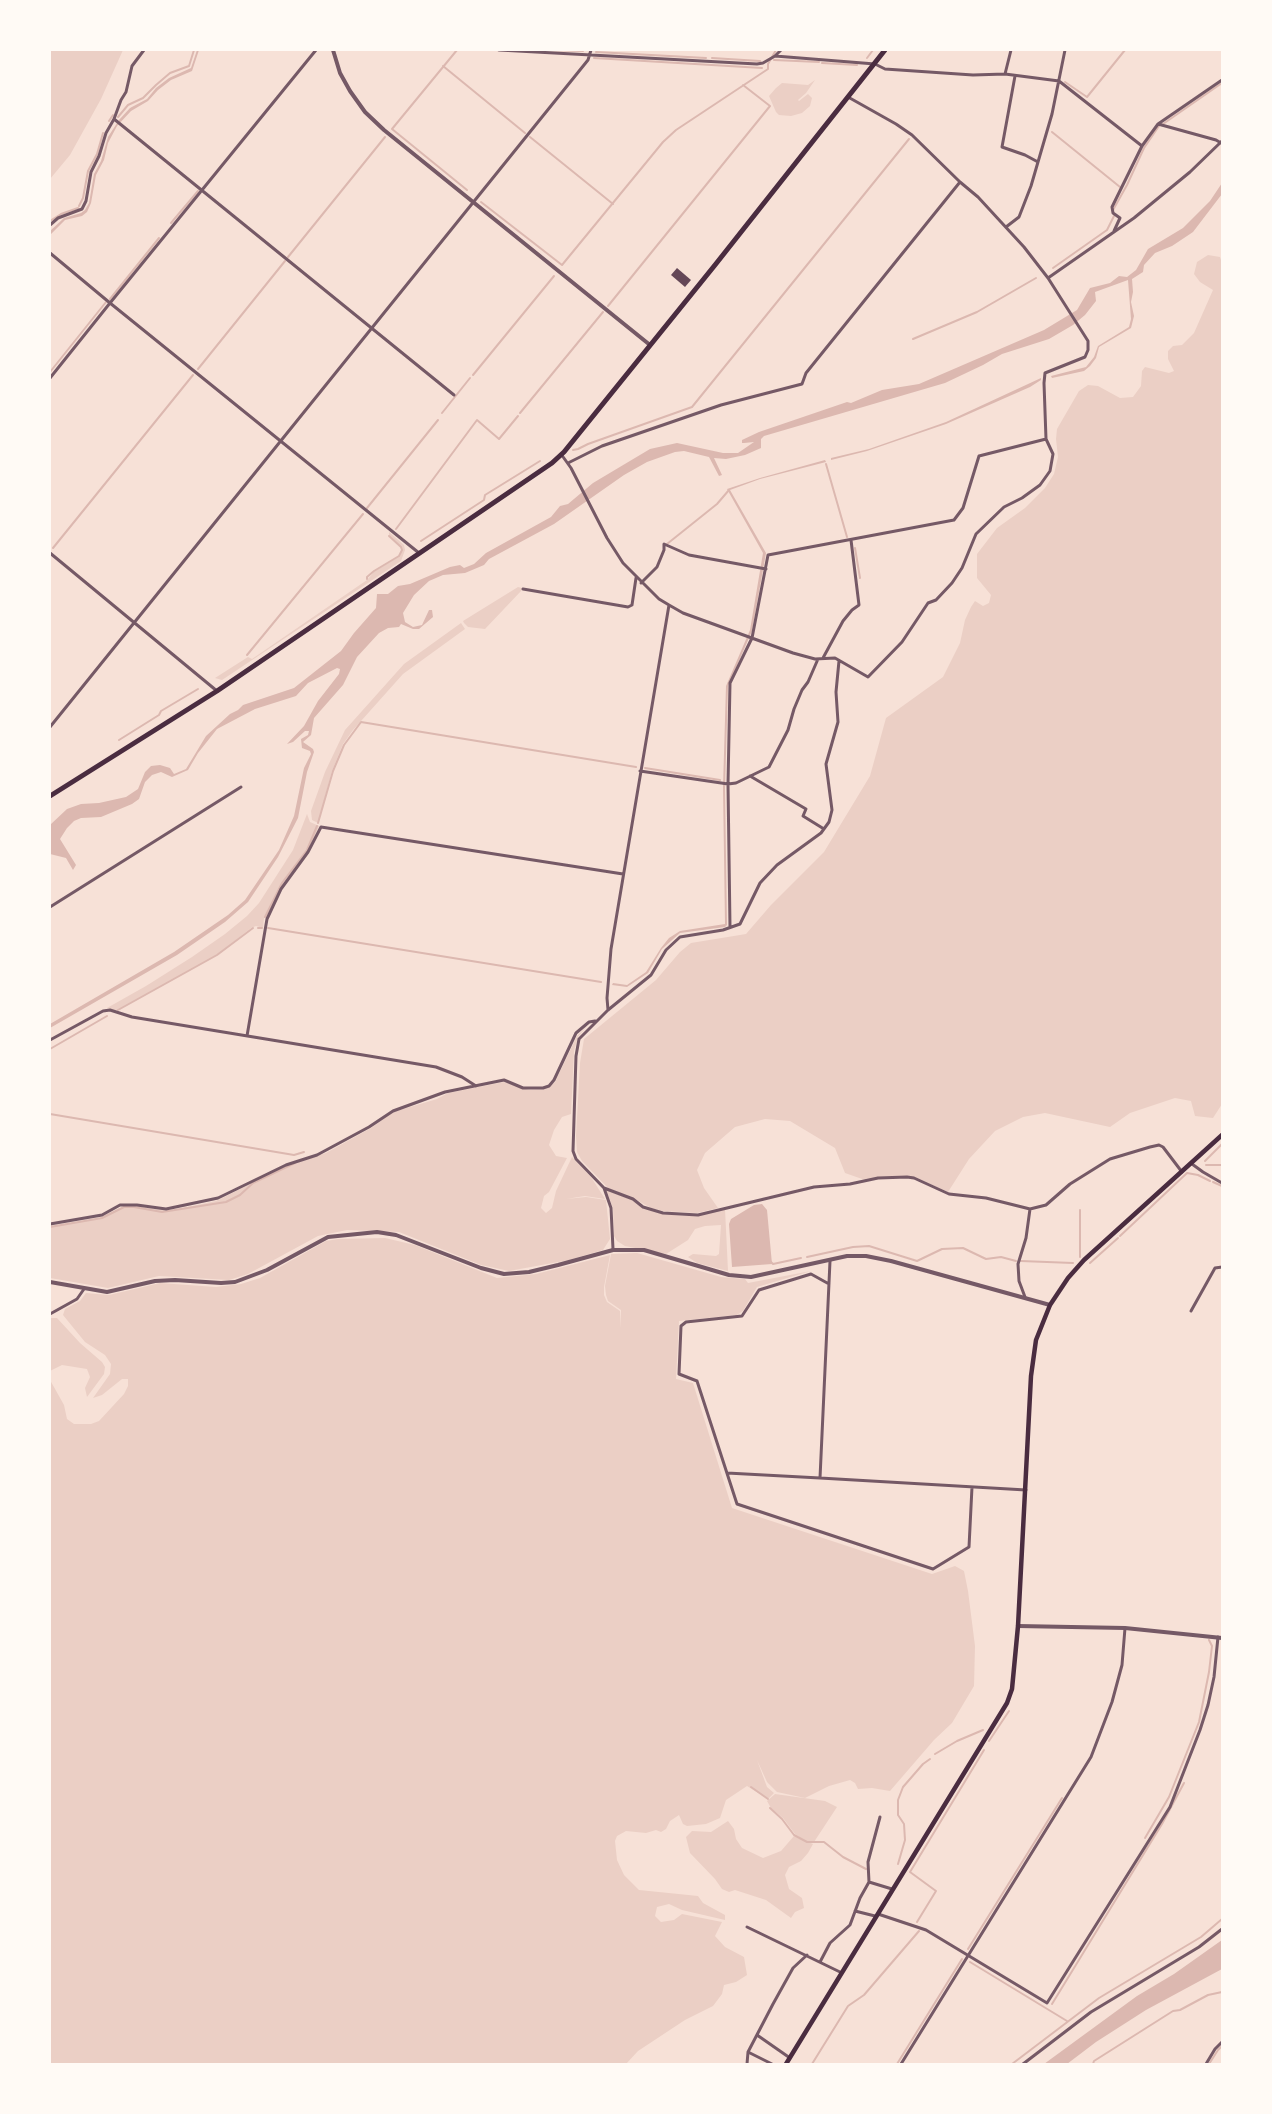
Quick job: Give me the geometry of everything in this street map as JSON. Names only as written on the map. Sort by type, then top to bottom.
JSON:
[{"type":"main road","points":[[50,796],[217,691],[543,471],[561,454],[650,345],[885,50]]},
{"type":"main road","points":[[786,2064],[840,1972],[1007,1703],[1012,1689],[1018,1626],[1031,1376],[1036,1340],[1050,1305],[1068,1278],[1084,1260],[1222,1135]]},
{"type":"street","points":[[50,225],[58,218],[82,209],[86,201],[91,172],[114,119],[116,109],[130,82],[132,66],[144,50]]},
{"type":"street","points":[[50,378],[316,50]]},
{"type":"street","points":[[333,50],[340,73],[350,91],[365,112],[384,130],[650,345]]},
{"type":"street","points":[[499,50],[590,52],[757,64],[763,63],[781,50]]},
{"type":"street","points":[[1005,74],[1011,50]]},
{"type":"street","points":[[1006,227],[1019,217],[1024,208],[1047,132],[1065,50]]},
{"type":"street","points":[[50,727],[588,60],[590,52]]},
{"type":"street","points":[[775,56],[875,64],[885,69],[973,75],[1005,74],[1059,81],[1142,146]]},
{"type":"street","points":[[1015,76],[1002,147],[1038,162]]},
{"type":"street","points":[[1114,233],[1120,218],[1113,213],[1112,207],[1142,146],[1158,124],[1222,81]]},
{"type":"street","points":[[561,454],[571,468],[601,528],[623,563],[659,600],[683,613],[782,650],[821,658],[835,658],[868,677],[892,654],[928,603],[936,600],[958,576],[976,534],[998,512],[1022,498],[1047,478],[1053,462],[1053,454],[1046,439],[1045,373],[1085,357],[1088,341],[1048,278],[978,196],[960,182],[912,135],[896,123],[848,97]]},
{"type":"street","points":[[114,119],[454,395]]},
{"type":"street","points":[[1048,278],[1114,233],[1190,172],[1222,142],[1158,124]]},
{"type":"street","points":[[568,463],[602,446],[721,405],[802,384],[806,373],[960,182]]},
{"type":"street","points":[[50,253],[419,553]]},
{"type":"street","points":[[730,927],[728,784],[730,683],[752,638],[768,555],[954,520],[963,508],[979,456],[1046,439]]},
{"type":"street","points":[[640,771],[728,784],[770,767],[788,730],[802,690],[843,621],[852,609],[860,605],[851,540]]},
{"type":"street","points":[[641,583],[657,567],[664,544],[689,555],[765,569]]},
{"type":"street","points":[[50,553],[217,691]]},
{"type":"street","points":[[523,589],[628,607],[632,605],[636,578]]},
{"type":"street","points":[[608,1010],[611,949],[669,605]]},
{"type":"street","points":[[613,1250],[611,1208],[604,1188],[593,1174],[576,1159],[573,1151],[579,1039],[608,1010],[651,975],[666,950],[680,937],[740,924],[760,883],[777,865],[824,829],[832,815],[826,764],[838,722],[836,680],[839,661]]},
{"type":"street","points":[[750,776],[806,809],[803,816],[824,829]]},
{"type":"street","points":[[50,907],[241,786]]},
{"type":"street","points":[[247,1036],[267,920],[281,889],[308,852],[321,827],[623,874]]},
{"type":"street","points":[[50,1040],[107,1010],[132,1017],[436,1067],[462,1077],[476,1086]]},
{"type":"street","points":[[50,1224],[102,1215],[120,1205],[173,1209],[218,1198],[286,1165],[317,1155],[369,1127],[393,1111],[445,1092],[504,1080],[523,1088],[536,1089],[549,1086],[576,1033],[589,1022],[598,1020]]},
{"type":"street","points":[[604,1188],[633,1199],[643,1207],[663,1213],[698,1215],[814,1187],[850,1184],[878,1178],[914,1178],[949,1194],[986,1198],[1030,1209],[1046,1205],[1070,1184],[1110,1159],[1140,1149],[1159,1145],[1182,1172]]},
{"type":"street","points":[[1192,1164],[1222,1183]]},
{"type":"street","points":[[1025,1298],[1017,1272],[1028,1229],[1030,1209]]},
{"type":"street","points":[[50,1282],[107,1292],[155,1281],[235,1282],[267,1269],[328,1237],[377,1232],[396,1234],[481,1268],[504,1274],[529,1272],[613,1250],[644,1250],[729,1275],[752,1277],[847,1256],[866,1256],[1050,1305]]},
{"type":"street","points":[[820,1478],[830,1261]]},
{"type":"street","points":[[1191,1311],[1215,1268],[1222,1267]]},
{"type":"street","points":[[829,1284],[811,1274],[792,1279],[759,1290],[742,1316],[686,1322],[681,1326],[679,1374],[697,1381],[737,1504],[933,1569],[969,1547],[972,1487]]},
{"type":"street","points":[[50,1314],[77,1299],[84,1288]]},
{"type":"street","points":[[727,1473],[1026,1490]]},
{"type":"street","points":[[855,1911],[926,1930],[1047,2003],[1170,1807],[1208,1705],[1220,1637],[1125,1628],[1018,1626]]},
{"type":"street","points":[[901,2064],[1091,1756],[1112,1702],[1122,1665],[1125,1628]]},
{"type":"street","points":[[820,1962],[830,1943],[850,1925],[869,1882],[868,1862],[880,1817]]},
{"type":"street","points":[[869,1882],[892,1889]]},
{"type":"street","points":[[747,1927],[840,1972]]},
{"type":"street","points":[[1023,2064],[1091,2012],[1199,1947],[1222,1929]]},
{"type":"street","points":[[747,2064],[748,2052],[793,1968],[807,1955]]},
{"type":"street","points":[[757,2035],[790,2058]]},
{"type":"street","points":[[1206,2064],[1222,2042]]},
{"type":"street","points":[[748,2052],[772,2064]]},
{"type":"shaded area","points":[[50,50],[123,50],[101,99],[70,155],[50,179]]},
{"type":"shaded area","points":[[197,50],[199,50],[192,71],[171,80],[148,101],[131,111],[117,126],[96,175],[87,212],[82,216],[65,220],[50,235],[50,231],[64,218],[85,210],[89,203],[94,174],[101,161],[108,137],[119,120],[130,108],[147,99],[169,78],[191,68]]},
{"type":"shaded area","points":[[815,80],[798,100],[808,94],[812,98],[810,106],[802,113],[791,116],[779,115],[776,112],[769,96],[782,83],[808,85]]},
{"type":"shaded area","points":[[1222,183],[1222,194],[1193,232],[1172,246],[1155,253],[1144,265],[1143,272],[1132,279],[1131,302],[1134,316],[1131,328],[1099,347],[1096,358],[1084,371],[1052,378],[1051,376],[1086,367],[1094,357],[1098,346],[1129,327],[1131,319],[1128,280],[1095,292],[1096,301],[1085,315],[1049,339],[1002,354],[945,383],[764,436],[761,439],[761,448],[745,455],[726,459],[714,458],[722,475],[719,476],[709,457],[684,451],[647,462],[624,475],[554,524],[489,559],[484,565],[465,573],[443,575],[429,581],[414,595],[403,613],[405,622],[413,627],[422,625],[429,610],[432,610],[433,617],[419,629],[401,624],[399,627],[388,628],[379,633],[357,657],[343,685],[314,718],[311,735],[303,742],[314,752],[307,772],[298,818],[278,857],[248,902],[225,922],[177,955],[50,1028],[50,1024],[174,952],[228,915],[245,900],[279,850],[294,816],[304,768],[311,754],[310,751],[302,748],[301,739],[308,735],[309,731],[305,731],[293,742],[287,744],[304,726],[318,701],[339,674],[340,669],[337,668],[308,683],[296,696],[255,709],[217,729],[188,770],[172,777],[161,772],[152,775],[145,782],[139,799],[132,804],[101,817],[81,818],[74,821],[60,839],[76,865],[73,870],[66,858],[50,854],[50,825],[67,809],[81,804],[126,797],[138,789],[145,772],[151,766],[160,765],[170,768],[174,774],[186,769],[206,736],[230,714],[243,705],[294,688],[341,651],[376,608],[377,594],[388,594],[398,586],[410,584],[450,567],[460,565],[464,568],[474,564],[486,553],[551,517],[560,506],[568,504],[593,483],[650,449],[677,443],[723,453],[738,453],[754,442],[742,443],[742,440],[759,432],[847,402],[851,403],[882,390],[919,384],[1044,330],[1077,310],[1090,288],[1110,283],[1119,276],[1127,277],[1136,270],[1148,249],[1183,228],[1210,201]]},
{"type":"shaded area","points":[[1208,255],[1220,257],[1222,263],[1222,1104],[1213,1118],[1195,1116],[1191,1101],[1175,1098],[1130,1113],[1110,1127],[1045,1113],[1023,1117],[995,1131],[969,1159],[948,1192],[914,1177],[865,1180],[845,1173],[835,1148],[790,1121],[765,1119],[735,1127],[705,1153],[697,1170],[704,1188],[718,1208],[697,1213],[663,1211],[651,1208],[608,1188],[582,1161],[577,1152],[580,1063],[584,1039],[656,980],[680,952],[691,943],[746,934],[771,905],[824,852],[870,776],[886,718],[943,677],[960,643],[965,620],[971,607],[975,601],[983,606],[989,603],[991,595],[977,578],[977,554],[997,528],[1025,508],[1045,488],[1054,474],[1058,457],[1057,429],[1079,391],[1088,385],[1098,386],[1120,398],[1133,397],[1141,386],[1142,371],[1145,367],[1169,373],[1174,371],[1168,359],[1168,351],[1173,346],[1182,345],[1194,333],[1213,290],[1200,282],[1194,274],[1197,262]]},
{"type":"shaded area","points":[[1041,378],[1030,387],[946,424],[867,451],[831,460],[831,458],[869,449],[946,422]]},
{"type":"shaded area","points":[[825,460],[826,462],[760,479],[730,490],[766,553],[752,631],[728,686],[725,788],[727,925],[680,933],[662,949],[648,973],[627,987],[612,985],[613,983],[627,985],[646,972],[669,938],[680,931],[725,924],[723,787],[726,686],[750,630],[763,553],[727,489],[760,478]]},
{"type":"shaded area","points":[[389,532],[404,545],[405,550],[401,561],[222,680],[215,678],[248,657],[252,659],[367,580],[375,571],[400,556],[401,547],[389,536]]},
{"type":"shaded area","points":[[518,587],[522,590],[485,629],[468,627],[464,623],[463,621]]},
{"type":"shaded area","points":[[461,623],[465,629],[403,674],[353,730],[343,744],[332,771],[318,823],[312,820],[311,811],[325,772],[345,730],[404,664]]},
{"type":"shaded area","points":[[307,814],[310,822],[319,826],[307,851],[281,886],[264,918],[263,928],[256,926],[251,928],[217,955],[116,1011],[107,1008],[192,957],[247,916],[259,903],[293,850]]},
{"type":"shaded area","points":[[588,1025],[578,1037],[574,1051],[571,1114],[562,1117],[549,1145],[556,1156],[567,1158],[549,1192],[544,1196],[541,1208],[546,1213],[552,1208],[556,1191],[572,1157],[591,1177],[605,1199],[585,1196],[566,1199],[586,1197],[606,1200],[610,1239],[603,1250],[569,1260],[509,1271],[481,1265],[399,1232],[347,1230],[318,1236],[248,1274],[229,1280],[159,1276],[108,1288],[50,1278],[50,1226],[99,1218],[122,1207],[138,1206],[168,1211],[216,1201],[289,1165],[326,1153],[371,1128],[393,1112],[437,1099],[448,1093],[504,1082],[529,1090],[545,1089],[555,1082],[577,1036]]},
{"type":"shaded area","points":[[606,1190],[632,1200],[644,1209],[673,1215],[696,1216],[725,1209],[728,1271],[697,1263],[688,1257],[693,1254],[716,1256],[719,1254],[721,1225],[695,1229],[688,1240],[666,1254],[625,1246],[617,1241],[614,1236],[613,1208]]},
{"type":"shaded area","points":[[762,1204],[767,1210],[772,1264],[732,1267],[729,1224],[731,1219],[754,1205]]},
{"type":"shaded area","points":[[385,1238],[415,1245],[497,1278],[536,1274],[610,1255],[604,1287],[604,1295],[607,1302],[620,1311],[621,1328],[621,1310],[608,1301],[606,1295],[605,1286],[611,1254],[637,1253],[721,1277],[745,1279],[748,1283],[811,1271],[757,1287],[743,1311],[737,1315],[679,1321],[676,1379],[693,1383],[732,1508],[932,1574],[955,1566],[964,1571],[975,1646],[974,1686],[952,1723],[934,1740],[890,1791],[872,1788],[858,1789],[850,1780],[829,1786],[805,1798],[777,1792],[767,1782],[757,1760],[767,1787],[774,1793],[768,1799],[747,1786],[726,1800],[720,1818],[706,1824],[687,1826],[683,1824],[679,1815],[670,1821],[666,1829],[661,1832],[656,1830],[646,1833],[626,1831],[617,1836],[615,1841],[617,1860],[624,1875],[639,1890],[698,1896],[703,1903],[725,1915],[725,1920],[682,1910],[669,1904],[657,1907],[655,1916],[661,1922],[674,1920],[682,1914],[722,1922],[715,1936],[725,1947],[744,1957],[747,1975],[736,1982],[724,1985],[722,1994],[713,2006],[685,2020],[638,2051],[626,2064],[50,2064],[50,1380],[64,1405],[67,1419],[74,1424],[91,1424],[99,1421],[124,1394],[128,1386],[128,1379],[122,1379],[102,1395],[93,1398],[110,1374],[111,1364],[105,1355],[85,1342],[63,1315],[65,1309],[80,1301],[86,1293],[109,1295],[160,1283],[216,1287],[241,1284],[260,1278],[326,1241],[338,1239]]},
{"type":"shaded area","points":[[50,1318],[57,1318],[105,1367],[104,1374],[87,1397],[85,1388],[90,1377],[87,1369],[62,1365],[50,1371]]},
{"type":"shaded area","points":[[775,1794],[825,1801],[837,1807],[814,1842],[806,1842],[795,1834],[783,1818],[771,1808],[767,1801]]},
{"type":"shaded area","points":[[728,1821],[742,1848],[763,1858],[781,1851],[794,1836],[813,1844],[801,1861],[789,1867],[785,1875],[789,1889],[802,1898],[804,1908],[795,1912],[791,1918],[766,1900],[735,1890],[729,1892],[722,1889],[690,1853],[686,1837],[692,1831],[711,1832]]},
{"type":"shaded area","points":[[1222,1940],[1222,1969],[1146,2010],[1067,2064],[1044,2064],[1137,1996],[1174,1974]]},
{"type":"building","points":[[677,268],[691,280],[685,287],[671,275]]},
{"type":"waterway","points":[[118,117],[128,105],[143,98],[170,73],[189,66],[194,50]]},
{"type":"waterway","points":[[457,50],[392,129],[467,190]]},
{"type":"waterway","points":[[552,50],[583,51]]},
{"type":"waterway","points":[[481,202],[562,265],[663,142],[676,130],[768,69],[768,64],[776,50]]},
{"type":"waterway","points":[[867,58],[873,50]]},
{"type":"waterway","points":[[1065,82],[1087,97],[1125,50]]},
{"type":"waterway","points":[[596,52],[706,58]]},
{"type":"waterway","points":[[594,58],[762,68]]},
{"type":"waterway","points":[[712,58],[760,61]]},
{"type":"waterway","points":[[774,60],[819,62]]},
{"type":"waterway","points":[[822,63],[857,65]]},
{"type":"waterway","points":[[443,66],[525,133]]},
{"type":"waterway","points":[[1163,124],[1222,83]]},
{"type":"waterway","points":[[608,306],[770,106],[743,85]]},
{"type":"waterway","points":[[109,121],[113,115]]},
{"type":"waterway","points":[[1113,210],[1144,148],[1159,126]]},
{"type":"waterway","points":[[1052,132],[1120,187]]},
{"type":"waterway","points":[[79,206],[83,198],[88,171],[97,154],[103,133]]},
{"type":"waterway","points":[[288,257],[385,137]]},
{"type":"waterway","points":[[530,137],[613,204]]},
{"type":"waterway","points":[[573,450],[692,407],[909,139]]},
{"type":"waterway","points":[[171,223],[198,191]]},
{"type":"waterway","points":[[50,221],[78,208]]},
{"type":"waterway","points":[[1053,268],[1107,230],[1114,216]]},
{"type":"waterway","points":[[110,299],[159,238]]},
{"type":"waterway","points":[[198,369],[285,261]]},
{"type":"waterway","points":[[473,375],[554,276]]},
{"type":"waterway","points":[[913,339],[977,312],[1036,278]]},
{"type":"waterway","points":[[50,372],[106,302]]},
{"type":"waterway","points":[[520,413],[603,312]]},
{"type":"waterway","points":[[53,548],[193,375]]},
{"type":"waterway","points":[[442,413],[470,378]]},
{"type":"waterway","points":[[396,529],[477,420],[499,439],[518,416]]},
{"type":"waterway","points":[[367,508],[438,420]]},
{"type":"waterway","points":[[421,541],[484,500],[485,495],[540,461]]},
{"type":"waterway","points":[[826,464],[847,537]]},
{"type":"waterway","points":[[667,544],[717,504],[729,490]]},
{"type":"waterway","points":[[247,655],[363,514]]},
{"type":"waterway","points":[[367,579],[374,571],[399,556],[401,547],[389,536]]},
{"type":"waterway","points":[[855,548],[860,578]]},
{"type":"waterway","points":[[119,740],[198,689]]},
{"type":"waterway","points":[[318,823],[333,771],[344,745],[361,722],[636,767]]},
{"type":"waterway","points":[[645,768],[720,780]]},
{"type":"waterway","points":[[265,917],[282,883],[307,850],[317,826]]},
{"type":"waterway","points":[[118,1010],[217,955],[253,928]]},
{"type":"waterway","points":[[268,928],[601,982]]},
{"type":"waterway","points":[[50,1049],[107,1016]]},
{"type":"waterway","points":[[50,1114],[294,1155],[304,1152]]},
{"type":"waterway","points":[[1205,1161],[1222,1144]]},
{"type":"waterway","points":[[50,1227],[102,1218],[124,1207],[162,1212],[226,1202],[240,1195],[253,1183],[295,1163]]},
{"type":"waterway","points":[[1206,1165],[1222,1165]]},
{"type":"waterway","points":[[1120,1236],[1187,1173],[1210,1181]]},
{"type":"waterway","points":[[1213,1182],[1222,1186]]},
{"type":"waterway","points":[[1080,1210],[1080,1257]]},
{"type":"waterway","points":[[1090,1263],[1118,1238]]},
{"type":"waterway","points":[[807,1257],[853,1247],[869,1246],[917,1261],[942,1249],[963,1248],[986,1259],[1001,1257],[1016,1261]]},
{"type":"waterway","points":[[770,1261],[773,1264],[801,1258]]},
{"type":"waterway","points":[[1021,1261],[1073,1263]]},
{"type":"waterway","points":[[1145,1838],[1169,1797],[1199,1722],[1209,1672],[1212,1646],[1209,1640]]},
{"type":"waterway","points":[[989,1741],[1009,1711]]},
{"type":"waterway","points":[[935,1754],[983,1730]]},
{"type":"waterway","points":[[917,1922],[936,1891],[910,1872],[984,1750]]},
{"type":"waterway","points":[[898,1864],[905,1840],[904,1824],[898,1815],[898,1800],[903,1787],[930,1759]]},
{"type":"waterway","points":[[1052,2004],[1162,1824],[1184,1783]]},
{"type":"waterway","points":[[751,1787],[768,1799]]},
{"type":"waterway","points":[[968,1949],[1062,1798]]},
{"type":"waterway","points":[[770,1808],[794,1835],[807,1842],[824,1842],[843,1857],[866,1869]]},
{"type":"waterway","points":[[1012,2064],[1099,1998],[1201,1937],[1222,1919]]},
{"type":"waterway","points":[[812,2064],[848,2006],[864,1995],[919,1931]]},
{"type":"waterway","points":[[897,2064],[962,1959]]},
{"type":"waterway","points":[[970,1962],[1067,2021]]},
{"type":"waterway","points":[[1093,2064],[1094,2061],[1173,2011],[1180,2010],[1208,1995],[1222,1992]]},
{"type":"waterway","points":[[1209,2064],[1222,2046]]}]
